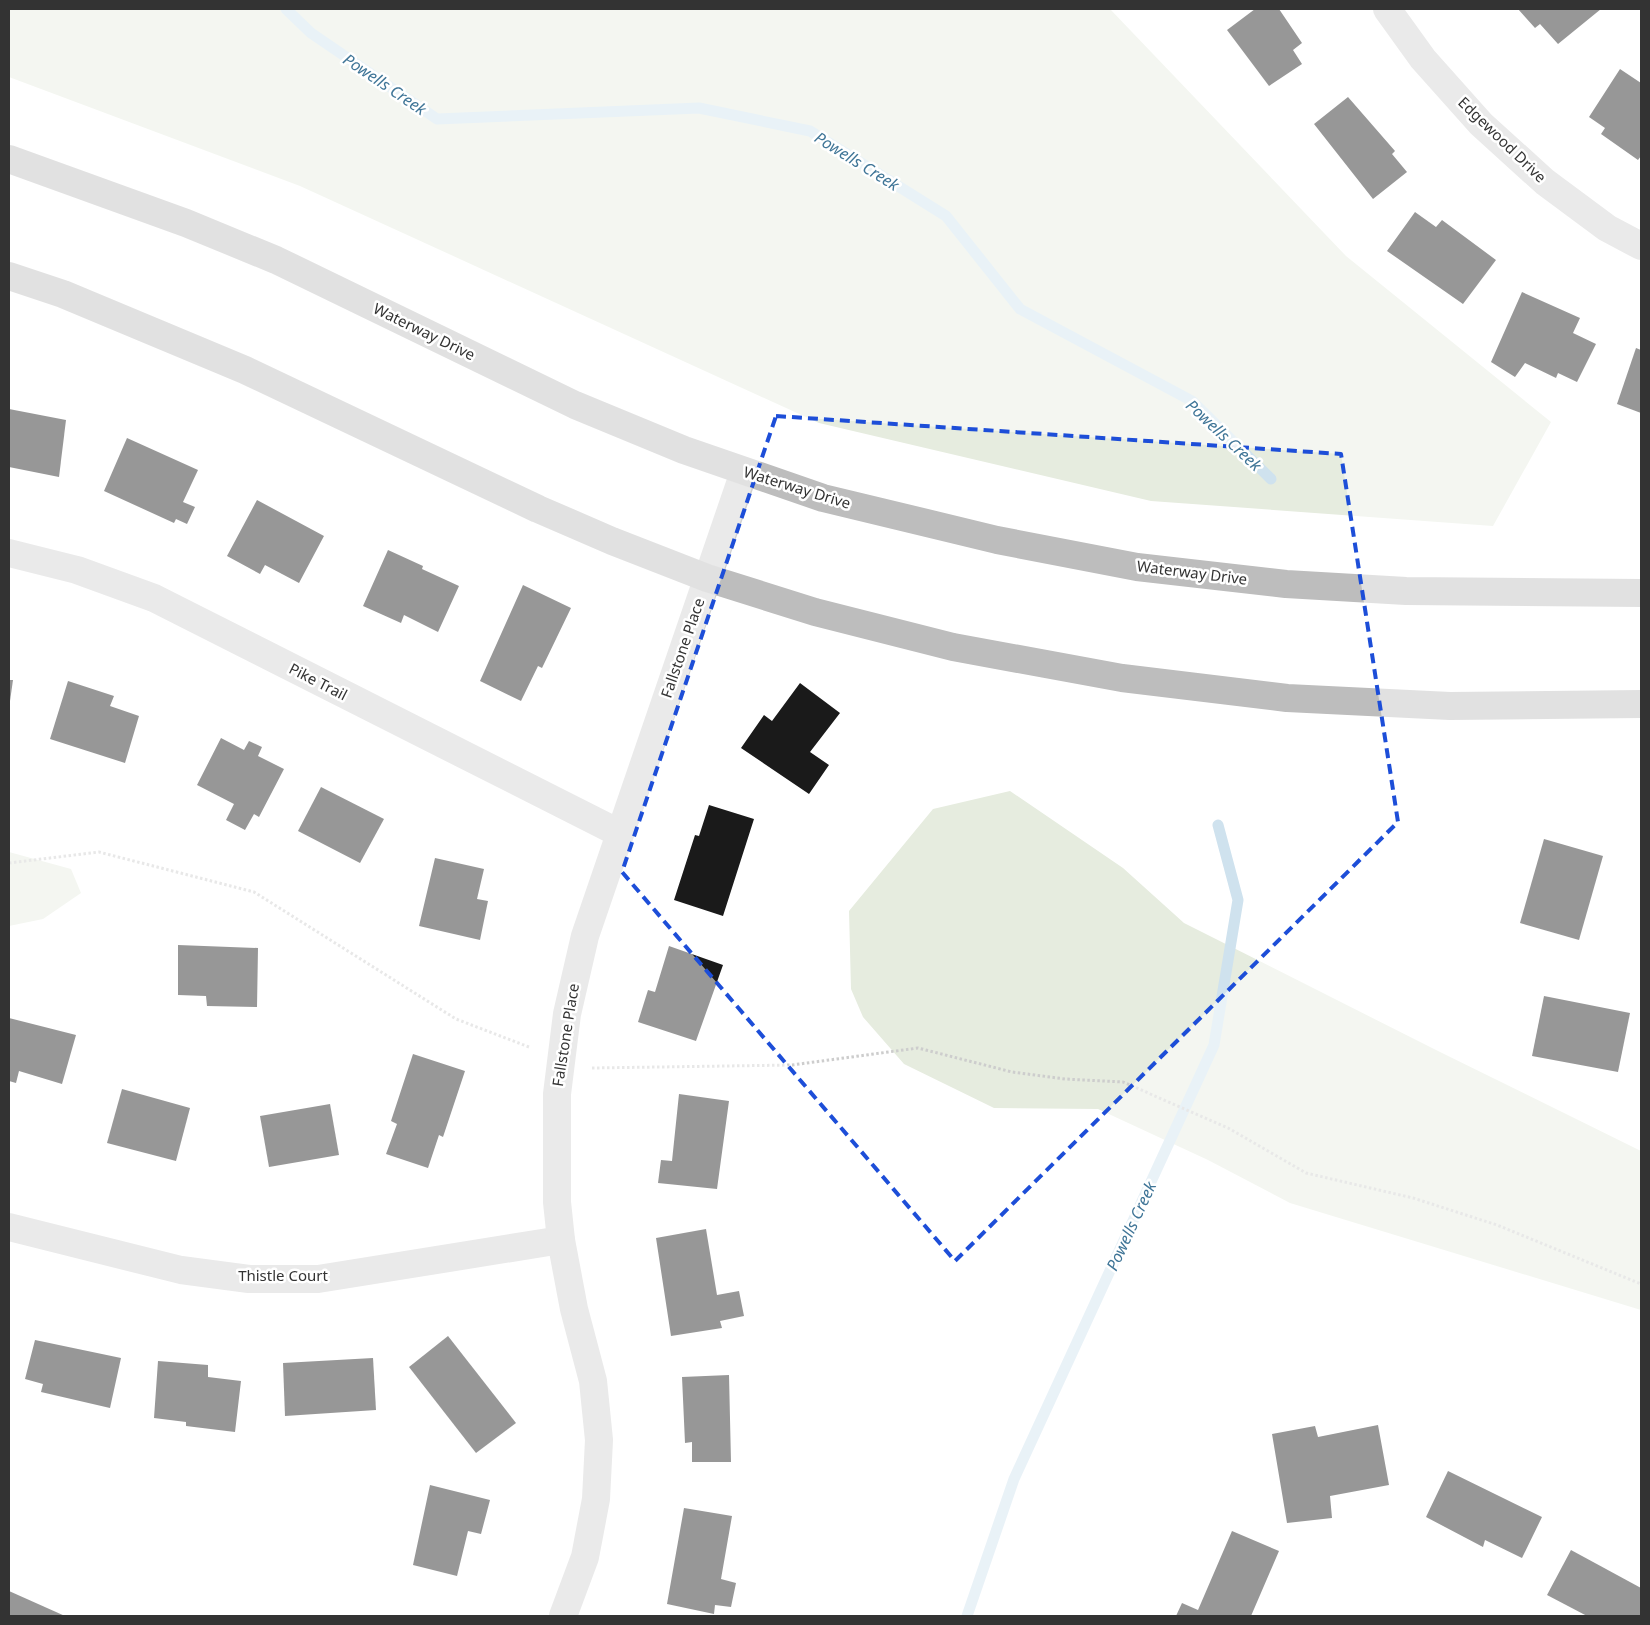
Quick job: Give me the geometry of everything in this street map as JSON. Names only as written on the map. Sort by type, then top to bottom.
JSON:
[{"type":"main road","name":"Waterway Drive","points":[[9,159],[186,222],[276,260],[575,405],[684,450],[823,498],[997,540],[1137,568],[1286,584],[1406,591],[1641,593]]},
{"type":"main road","points":[[9,276],[63,294],[246,370],[538,509],[612,541],[707,578],[815,612],[953,647],[1122,678],[1297,698],[1450,706],[1641,704]]},
{"type":"street","name":"Edgewood Drive","points":[[1387,9],[1423,59],[1481,124],[1545,182],[1607,228],[1641,246]]},
{"type":"street","name":"Fallstone Place","points":[[563,1616],[585,1557],[596,1499],[599,1440],[593,1381],[574,1309],[560,1240],[557,1202],[557,1094],[567,1014],[585,936],[744,472]]},
{"type":"street","name":"Pike Trail","points":[[9,553],[77,570],[154,598],[619,833]]},
{"type":"street","name":"Thistle Court","points":[[9,1227],[181,1270],[249,1279],[318,1279],[560,1240]]},
{"type":"path","points":[[1123,1082],[1228,1128],[1306,1173],[1413,1198],[1497,1225],[1641,1284]]},
{"type":"highlighted area","points":[[776,416],[1341,454],[1398,822],[955,1261],[622,872]]},
{"type":"shaded area","points":[[9,9],[1110,9],[1346,256],[1551,422],[1493,526],[1151,501],[819,423],[300,186],[9,77]]},
{"type":"shaded area","points":[[1010,791],[1123,868],[1184,923],[1641,1151],[1641,1310],[1290,1203],[1208,1160],[1098,1109],[994,1108],[904,1064],[863,1017],[851,989],[849,911],[933,809]]},
{"type":"shaded area","points":[[9,852],[71,869],[81,893],[43,919],[9,926]]},
{"type":"building","points":[[1255,9],[1279,9],[1302,43],[1293,50],[1302,64],[1269,86],[1227,30]]},
{"type":"building","points":[[1518,9],[1601,9],[1558,44],[1540,24],[1535,28]]},
{"type":"building","points":[[1620,69],[1641,83],[1641,156],[1638,160],[1601,134],[1605,128],[1589,117]]},
{"type":"building","points":[[1348,97],[1395,151],[1392,154],[1407,172],[1373,199],[1314,124]]},
{"type":"building","points":[[1415,212],[1436,227],[1442,220],[1496,260],[1463,304],[1387,251]]},
{"type":"building","points":[[1522,292],[1580,318],[1573,333],[1596,344],[1577,382],[1558,373],[1556,378],[1525,363],[1515,377],[1491,362]]},
{"type":"building","points":[[1636,348],[1641,350],[1641,413],[1617,404]]},
{"type":"building","points":[[9,409],[66,420],[59,477],[9,467]]},
{"type":"building","points":[[127,438],[198,470],[183,502],[195,507],[187,524],[176,519],[174,523],[104,491]]},
{"type":"building","points":[[257,500],[324,536],[299,583],[265,565],[260,574],[227,556]]},
{"type":"building","points":[[388,550],[423,566],[422,569],[459,586],[438,632],[404,615],[401,623],[363,606]]},
{"type":"building","points":[[523,585],[571,608],[542,668],[538,666],[521,701],[480,681]]},
{"type":"building","points":[[9,680],[13,680],[10,701],[9,701]]},
{"type":"building","points":[[68,681],[114,696],[110,706],[139,716],[125,763],[50,739]]},
{"type":"building","points":[[800,683],[840,713],[810,752],[829,765],[809,794],[741,748],[764,715],[772,721]]},
{"type":"building","points":[[221,738],[244,750],[249,741],[262,747],[258,756],[284,769],[259,817],[254,814],[245,830],[226,820],[234,804],[197,785]]},
{"type":"building","points":[[321,787],[384,819],[360,863],[298,831]]},
{"type":"building","points":[[709,805],[754,819],[723,916],[674,900],[695,835],[699,836]]},
{"type":"building","points":[[1544,839],[1603,856],[1579,940],[1520,923]]},
{"type":"building","points":[[435,858],[484,869],[477,899],[488,901],[480,940],[419,926]]},
{"type":"building","points":[[178,945],[258,948],[257,1007],[207,1006],[206,996],[178,995]]},
{"type":"building","points":[[669,946],[723,965],[696,1041],[638,1022],[648,990],[655,992]]},
{"type":"building","points":[[1544,996],[1630,1013],[1618,1072],[1532,1056]]},
{"type":"building","points":[[9,1018],[76,1035],[62,1084],[19,1071],[16,1083],[9,1081]]},
{"type":"building","points":[[413,1054],[465,1071],[443,1137],[439,1135],[428,1168],[386,1154],[397,1124],[391,1121]]},
{"type":"building","points":[[122,1089],[190,1108],[176,1161],[107,1143]]},
{"type":"building","points":[[679,1094],[729,1101],[717,1189],[658,1183],[661,1160],[672,1161]]},
{"type":"building","points":[[330,1104],[339,1155],[269,1167],[260,1116]]},
{"type":"building","points":[[706,1229],[717,1295],[739,1291],[744,1316],[720,1321],[722,1328],[671,1336],[656,1238]]},
{"type":"building","points":[[448,1336],[516,1423],[476,1453],[409,1367]]},
{"type":"building","points":[[35,1340],[121,1358],[110,1408],[41,1392],[43,1384],[25,1379]]},
{"type":"building","points":[[373,1358],[376,1410],[285,1416],[283,1363]]},
{"type":"building","points":[[158,1361],[208,1365],[208,1377],[241,1381],[235,1432],[186,1426],[186,1422],[154,1418]]},
{"type":"building","points":[[729,1375],[731,1462],[692,1462],[692,1442],[685,1443],[682,1377]]},
{"type":"building","points":[[1378,1425],[1389,1485],[1330,1496],[1332,1518],[1287,1523],[1272,1434],[1315,1426],[1318,1437]]},
{"type":"building","points":[[1448,1471],[1542,1517],[1522,1558],[1485,1540],[1483,1547],[1426,1517]]},
{"type":"building","points":[[430,1485],[490,1500],[481,1534],[468,1531],[457,1576],[413,1565]]},
{"type":"building","points":[[684,1508],[732,1516],[721,1579],[736,1583],[731,1607],[715,1605],[714,1614],[667,1604]]},
{"type":"building","points":[[1232,1531],[1279,1551],[1251,1616],[1176,1616],[1182,1603],[1198,1610]]},
{"type":"building","points":[[1571,1550],[1641,1588],[1640,1616],[1587,1616],[1547,1595]]},
{"type":"building","points":[[9,1591],[65,1616],[9,1616]]},
{"type":"waterway","name":"Powells Creek","points":[[286,9],[311,33],[437,119],[699,108],[810,131],[946,216],[1020,309],[1192,401],[1271,479]]},
{"type":"waterway","name":"Powells Creek","points":[[967,1616],[1014,1479],[1214,1045],[1238,900],[1218,825]]}]
